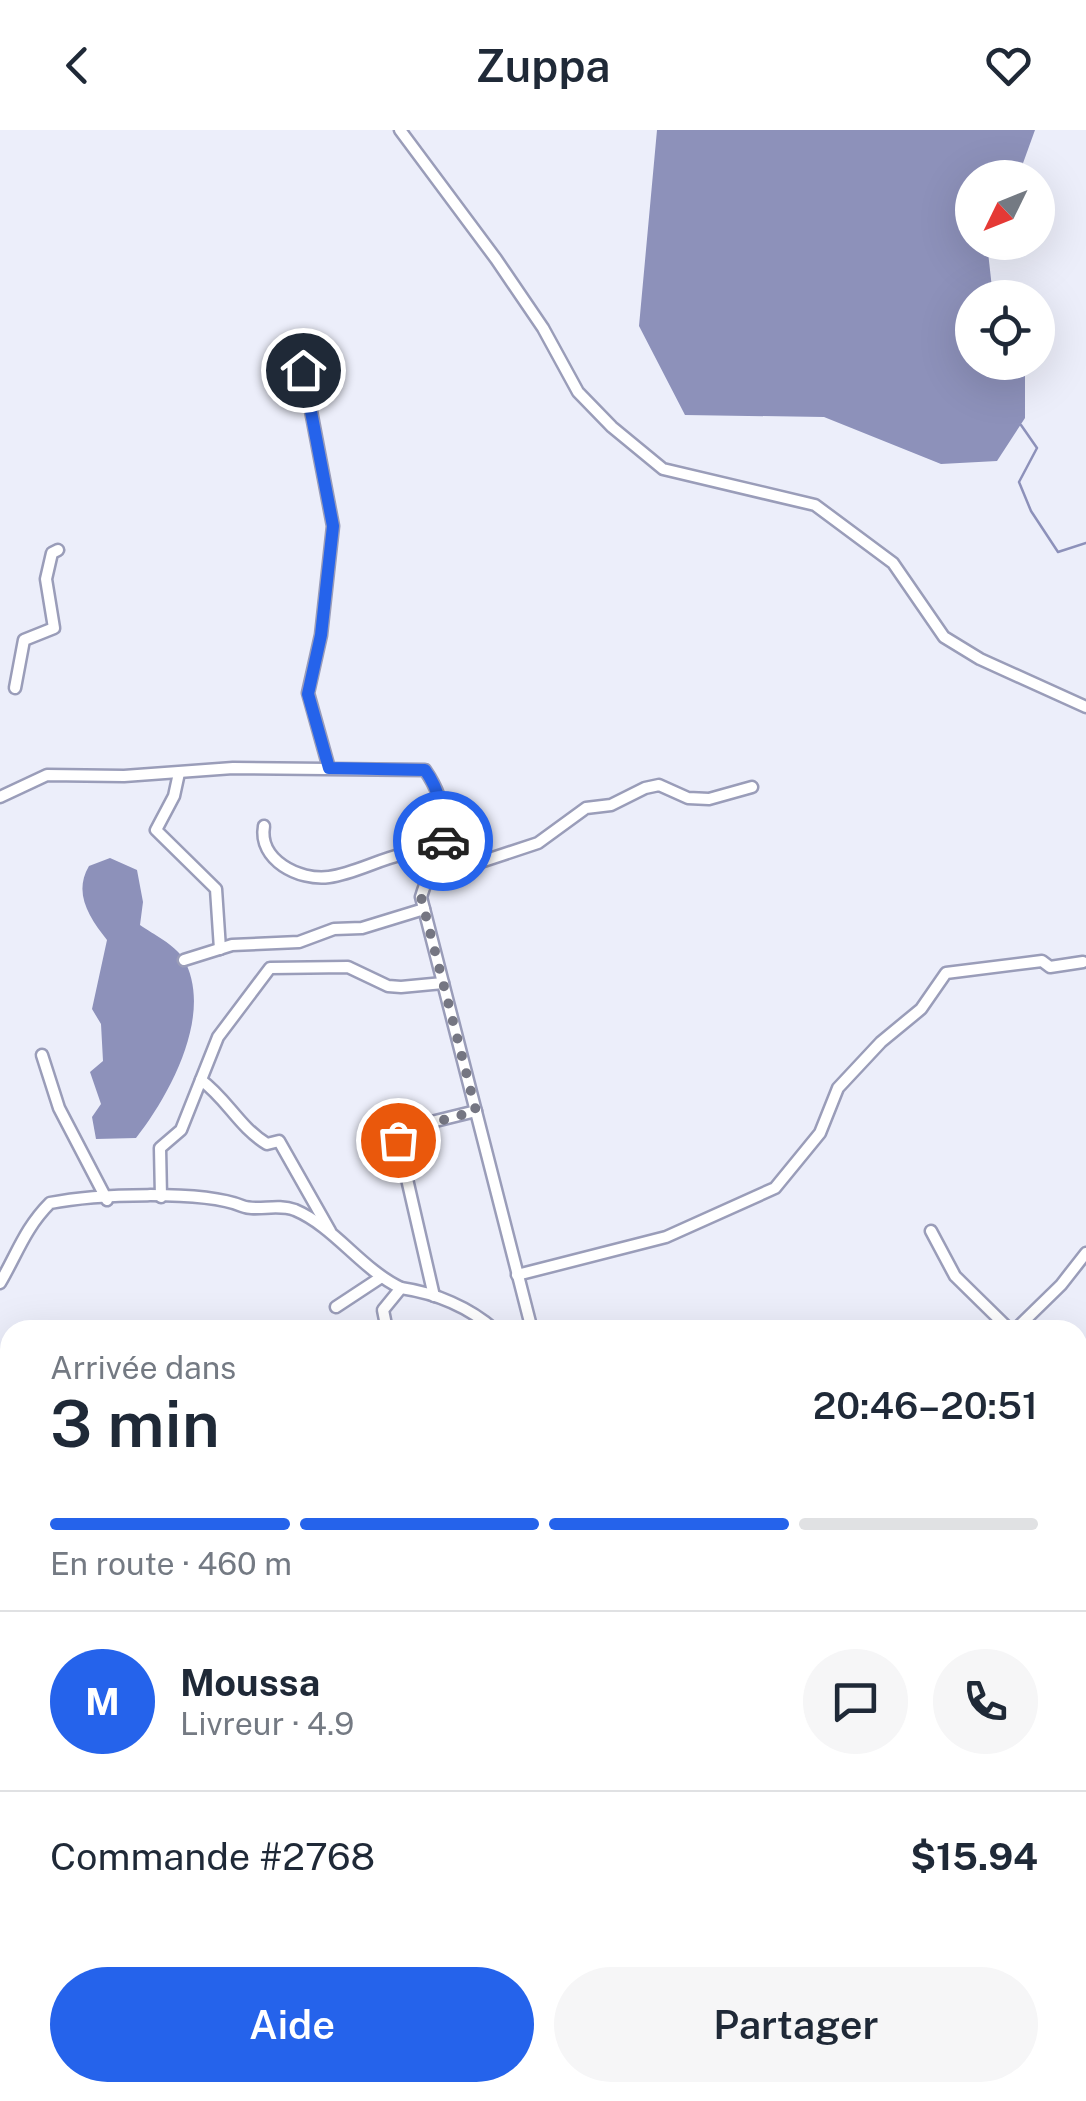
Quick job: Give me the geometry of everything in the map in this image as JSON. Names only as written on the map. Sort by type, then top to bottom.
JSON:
[{"type":"street","points":[[400,130],[505,272],[543,328],[578,392],[612,427],[663,469],[815,505],[893,563],[944,637],[980,659],[1086,707]]},
{"type":"street","points":[[303,370],[333,526],[321,635],[308,694],[329,768]]},
{"type":"street","points":[[15,688],[24,640],[54,628],[46,579],[52,553],[58,550]]},
{"type":"street","points":[[0,798],[47,775],[233,768],[425,770],[434,782],[444,829],[421,897],[529,1320]]},
{"type":"street","points":[[179,773],[174,796],[156,830],[216,890],[220,949]]},
{"type":"street","points":[[426,880],[522,850],[556,832],[586,808],[611,804],[645,788],[659,785],[688,798],[709,799],[752,788]]},
{"type":"street","points":[[264,826],[265,848],[273,858],[307,874],[328,877],[420,850],[438,855]]},
{"type":"street","points":[[184,960],[220,949],[299,942],[334,929],[362,928],[424,909]]},
{"type":"street","points":[[517,1275],[666,1237],[775,1188],[820,1134],[838,1088],[921,1009],[946,973],[987,964],[1042,961],[1050,968],[1082,962]]},
{"type":"street","points":[[161,1197],[160,1148],[180,1130],[218,1038],[270,968],[348,967],[388,986],[443,984]]},
{"type":"street","points":[[42,1055],[59,1108],[107,1200]]},
{"type":"street","points":[[201,1080],[255,1136],[268,1144],[279,1141],[336,1240]]},
{"type":"street","points":[[434,1296],[398,1140],[400,1132],[411,1127],[476,1111]]},
{"type":"street","points":[[0,1283],[32,1220],[50,1203],[161,1197],[222,1199],[242,1206],[272,1204],[296,1210],[380,1278],[434,1296],[480,1320]]},
{"type":"street","points":[[931,1231],[955,1276],[1001,1320]]},
{"type":"street","points":[[1023,1320],[1061,1285],[1086,1253]]},
{"type":"street","points":[[336,1306],[380,1278]]},
{"type":"street","points":[[386,1320],[384,1310],[401,1288]]},
{"type":"water","points":[[657,130],[1035,130],[1024,160],[955,160],[955,260],[989,260],[991,280],[955,280],[955,380],[1025,380],[1025,418],[997,461],[941,464],[824,417],[685,415],[639,326]]},
{"type":"water","points":[[110,858],[137,870],[143,902],[140,925],[183,958],[192,979],[194,1003],[184,1052],[149,1120],[136,1138],[96,1139],[92,1117],[101,1104],[90,1072],[103,1061],[101,1024],[92,1009],[107,940],[89,914],[83,886],[89,866]]},
{"type":"waterway","points":[[1021,425],[1037,448],[1019,482],[1031,511],[1058,552],[1086,543]]},
{"type":"way so far","points":[[398,1140],[400,1132],[411,1127],[476,1111],[421,897],[443,841]]},
{"type":"route","points":[[303,370],[333,526],[321,635],[308,694],[318,739],[329,768],[425,770],[434,782],[440,803],[443,841]]}]
